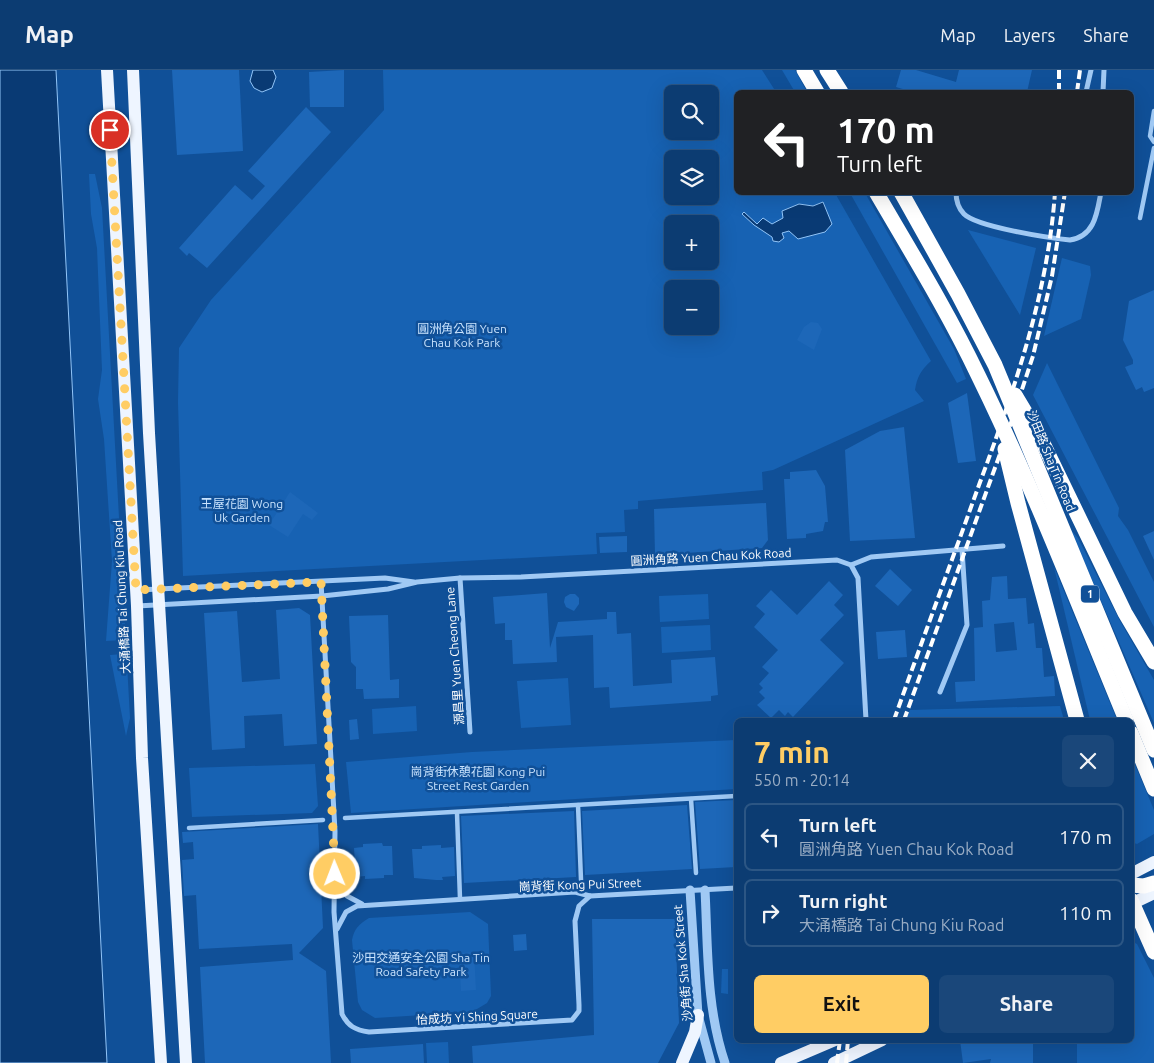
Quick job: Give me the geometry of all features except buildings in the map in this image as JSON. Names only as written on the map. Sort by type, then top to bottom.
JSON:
[{"type":"highway","points":[[804,70],[816,90]]},
{"type":"highway","points":[[827,70],[840,90]]},
{"type":"highway","name":"1","points":[[878,195],[942,306],[997,416],[1050,534],[1125,718]]},
{"type":"highway","name":"沙田路 Sha Tin Road","points":[[903,195],[995,365],[1154,750]]},
{"type":"highway","points":[[995,365],[1033,424],[1125,613],[1154,662]]},
{"type":"highway","points":[[997,416],[1018,503],[1076,718]]},
{"type":"highway","points":[[1134,740],[1154,789]]},
{"type":"highway","points":[[1134,885],[1144,886],[1154,883]]},
{"type":"highway","points":[[1134,907],[1154,952]]},
{"type":"main road","name":"大涌橋路 Tai Chung Kiu Road","points":[[107,70],[136,590],[142,758],[161,1063]]},
{"type":"main road","points":[[133,70],[158,589],[186,1063]]},
{"type":"main road","points":[[1134,872],[1154,862]]},
{"type":"main road","points":[[1134,901],[1154,893]]},
{"type":"main road","points":[[682,1063],[695,1032],[698,1015]]},
{"type":"main road","points":[[781,1063],[828,1043]]},
{"type":"main road","points":[[834,1063],[876,1043]]},
{"type":"street","points":[[1086,90],[1091,70]]},
{"type":"street","points":[[1103,90],[1104,70]]},
{"type":"street","points":[[1154,111],[1150,136],[1154,142]]},
{"type":"street","points":[[1140,218],[1154,148]]},
{"type":"street","points":[[956,195],[958,206],[969,218],[988,224],[1070,240],[1083,236],[1093,225],[1099,195]]},
{"type":"street","name":"圓洲角路 Yuen Chau Kok Road","points":[[136,606],[322,596],[388,590],[417,582],[460,578],[521,577],[837,560],[850,565],[871,557],[1003,546]]},
{"type":"street","points":[[940,692],[967,625],[962,550]]},
{"type":"street","points":[[850,565],[858,578],[866,718]]},
{"type":"street","name":"圓洲角路 Yuen Chau Kok Road","points":[[136,590],[385,578],[417,582]]},
{"type":"street","name":"源昌里 Yuen Cheong Lane","points":[[460,578],[470,732]]},
{"type":"street","points":[[321,582],[335,874],[334,905],[337,930]]},
{"type":"street","points":[[345,818],[734,796]]},
{"type":"street","points":[[691,799],[696,873]]},
{"type":"street","points":[[578,805],[582,880]]},
{"type":"street","points":[[457,812],[460,899]]},
{"type":"street","points":[[189,828],[323,820]]},
{"type":"street","points":[[335,874],[347,896],[365,906]]},
{"type":"street","name":"崗背街 Kong Pui Street","points":[[337,930],[346,912],[357,906],[575,892],[590,896],[734,888]]},
{"type":"street","name":"沙角街 Sha Kok Street","points":[[690,890],[698,1015],[711,1063]]},
{"type":"street","name":"沙角街 Sha Kok Street","points":[[705,890],[710,999],[717,1037],[725,1063]]},
{"type":"street","name":"怡成坊 Yi Shing Square","points":[[337,930],[342,1014],[351,1027],[358,1031],[434,1030],[568,1022],[579,1011],[576,914],[579,906],[590,896]]},
{"type":"green space","name":"圓洲角公園 Yuen Chau Kok Park","points":[[383,70],[762,70],[775,90],[734,90],[734,195],[836,195],[931,361],[920,374],[915,390],[924,401],[773,470],[762,472],[763,490],[638,501],[638,509],[624,510],[625,532],[596,533],[597,554],[183,576],[178,402],[179,348],[211,300],[384,110]]},
{"type":"green space","points":[[782,70],[795,70],[806,90],[794,90]]},
{"type":"green space","points":[[89,174],[95,174],[102,208],[130,718],[126,736],[110,655],[123,654],[123,640],[106,641],[112,561],[104,439],[98,399],[102,370],[97,248],[91,214]]},
{"type":"green space","points":[[851,195],[866,195],[954,349],[966,379],[957,383]]},
{"type":"green space","points":[[968,230],[1036,248],[1020,315]]},
{"type":"green space","points":[[1062,258],[1090,266],[1091,275],[1081,319],[1044,336]]},
{"type":"green space","points":[[1047,363],[1119,508],[1118,516],[1128,530],[1154,582],[1154,627],[1033,395]]},
{"type":"green space","points":[[1070,529],[1078,538],[1120,621],[1154,680],[1154,723]]},
{"type":"green space","points":[[1054,567],[1116,718],[1090,718]]},
{"type":"green space","points":[[708,594],[709,619],[660,622],[659,596]]},
{"type":"green space","points":[[710,625],[711,650],[662,653],[661,627]]},
{"type":"green space","points":[[568,678],[571,725],[521,728],[517,681]]},
{"type":"green space","points":[[416,706],[417,731],[373,734],[372,709]]},
{"type":"green space","points":[[1060,706],[1063,718],[905,718],[910,710]]},
{"type":"green space","name":"崗背街休憩花園 Kong Pui Street Rest Garden","points":[[734,740],[734,789],[351,813],[346,762],[472,752]]},
{"type":"green space","points":[[1134,762],[1154,810],[1154,834],[1137,844],[1134,843]]},
{"type":"green space","points":[[315,764],[318,806],[312,813],[192,817],[189,768]]},
{"type":"green space","name":"沙田交通安全公園 Sha Tin Road Safety Park","points":[[470,912],[488,924],[491,996],[487,1003],[472,1012],[375,1018],[362,1010],[358,1002],[352,940],[354,933],[360,925],[369,918]]},
{"type":"green space","points":[[1134,942],[1137,944],[1154,978],[1154,1063],[1077,1063],[1077,1043],[1134,1043]]},
{"type":"green space","points":[[722,969],[728,969],[728,994],[721,993]]},
{"type":"green space","points":[[448,1042],[449,1063],[427,1063],[426,1043]]},
{"type":"shaded area","points":[[0,70],[56,70],[107,1063],[0,1063]]},
{"type":"shaded area","points":[[253,70],[273,70],[276,77],[272,88],[262,92],[254,88],[250,81]]},
{"type":"shaded area","points":[[823,202],[832,224],[825,232],[798,239],[789,231],[782,233],[784,238],[779,242],[773,241],[772,237],[742,214],[744,212],[757,224],[763,218],[772,224],[783,218],[782,211],[799,204],[813,206]]},
{"type":"railway","points":[[1059,70],[1059,90]]},
{"type":"railway","points":[[1077,90],[1080,70]]},
{"type":"railway","points":[[895,718],[1017,377],[1028,341],[1045,267],[1055,195]]},
{"type":"railway","points":[[905,718],[1009,429],[1033,356],[1052,276],[1065,195]]},
{"type":"railway","points":[[837,1063],[840,1043]]},
{"type":"railway","points":[[846,1063],[848,1043]]},
{"type":"route","points":[[110,130],[136,590],[321,582],[335,831],[335,874]]},
{"type":"park label","name":"王屋花園 Wong Uk Garden","points":[[242,511]]}]
